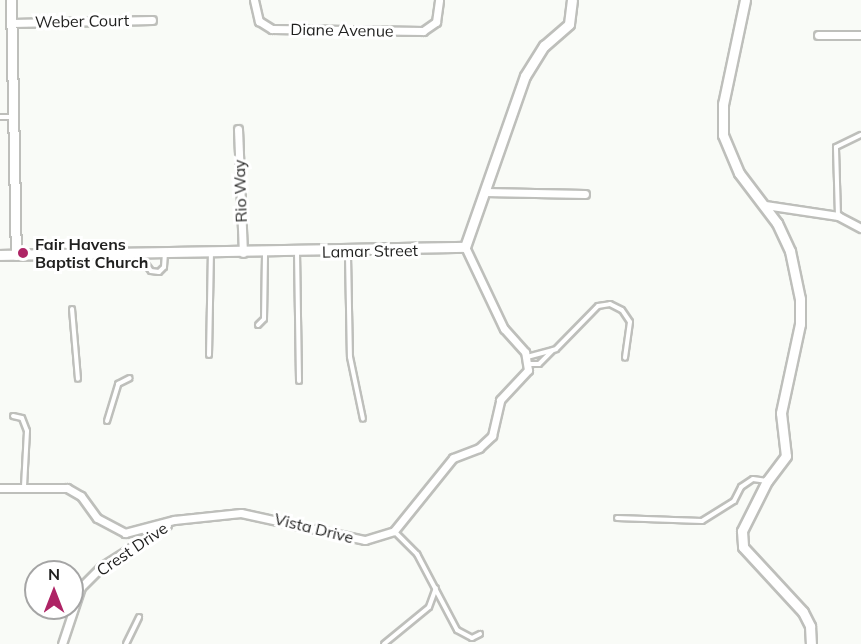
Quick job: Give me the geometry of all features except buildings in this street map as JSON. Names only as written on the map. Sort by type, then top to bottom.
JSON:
[{"type":"street","points":[[11,0],[16,255]]},
{"type":"street","name":"Diane Avenue","points":[[254,1],[259,21],[272,29],[423,31],[434,25],[439,15],[439,0]]},
{"type":"street","points":[[394,531],[453,458],[479,448],[492,436],[500,400],[526,376],[528,361],[504,329],[465,247],[525,76],[544,46],[569,24],[572,0]]},
{"type":"street","points":[[745,0],[721,121],[729,155],[765,205],[790,251],[800,299],[796,346],[781,413],[786,456],[767,481],[742,531],[743,547],[804,612],[810,626],[810,644]]},
{"type":"street","name":"Weber Court","points":[[12,23],[152,20]]},
{"type":"street","points":[[818,35],[861,35]]},
{"type":"street","name":"Rio Way","points":[[238,129],[243,253]]},
{"type":"street","points":[[485,192],[585,194]]},
{"type":"street","points":[[765,205],[838,216],[861,228]]},
{"type":"street","name":"Lamar Street","points":[[0,255],[352,252],[465,247]]},
{"type":"street","name":"Vista Drive","points":[[0,488],[67,488],[81,496],[97,518],[125,533],[174,520],[250,514],[365,540],[394,531]]},
{"type":"street","name":"Crest Drive","points":[[62,644],[81,587],[101,567],[174,520]]},
{"type":"lane","points":[[0,117],[13,117]]},
{"type":"lane","points":[[838,216],[836,147],[861,135]]},
{"type":"lane","points":[[297,252],[298,381]]},
{"type":"lane","points":[[352,252],[348,256],[350,357],[363,418]]},
{"type":"lane","points":[[258,325],[264,319],[265,253]]},
{"type":"lane","points":[[139,255],[151,271],[159,272],[164,267],[165,254]]},
{"type":"lane","points":[[209,355],[211,254]]},
{"type":"lane","points":[[528,361],[539,364],[580,328],[598,306],[610,304],[622,310],[630,322],[625,358]]},
{"type":"lane","points":[[72,309],[78,379]]},
{"type":"lane","points":[[528,361],[553,350]]},
{"type":"lane","points":[[107,421],[118,384],[130,378]]},
{"type":"lane","points":[[13,416],[22,418],[27,431],[24,488]]},
{"type":"lane","points":[[616,518],[702,521],[734,501],[741,487],[753,479],[767,481]]},
{"type":"lane","points":[[394,531],[417,554],[457,630],[472,638],[480,634]]},
{"type":"lane","points":[[384,644],[429,607],[436,588]]},
{"type":"lane","points":[[126,644],[139,617]]},
{"type":"place","name":"Fair Havens Baptist Church","points":[[23,253]]}]
